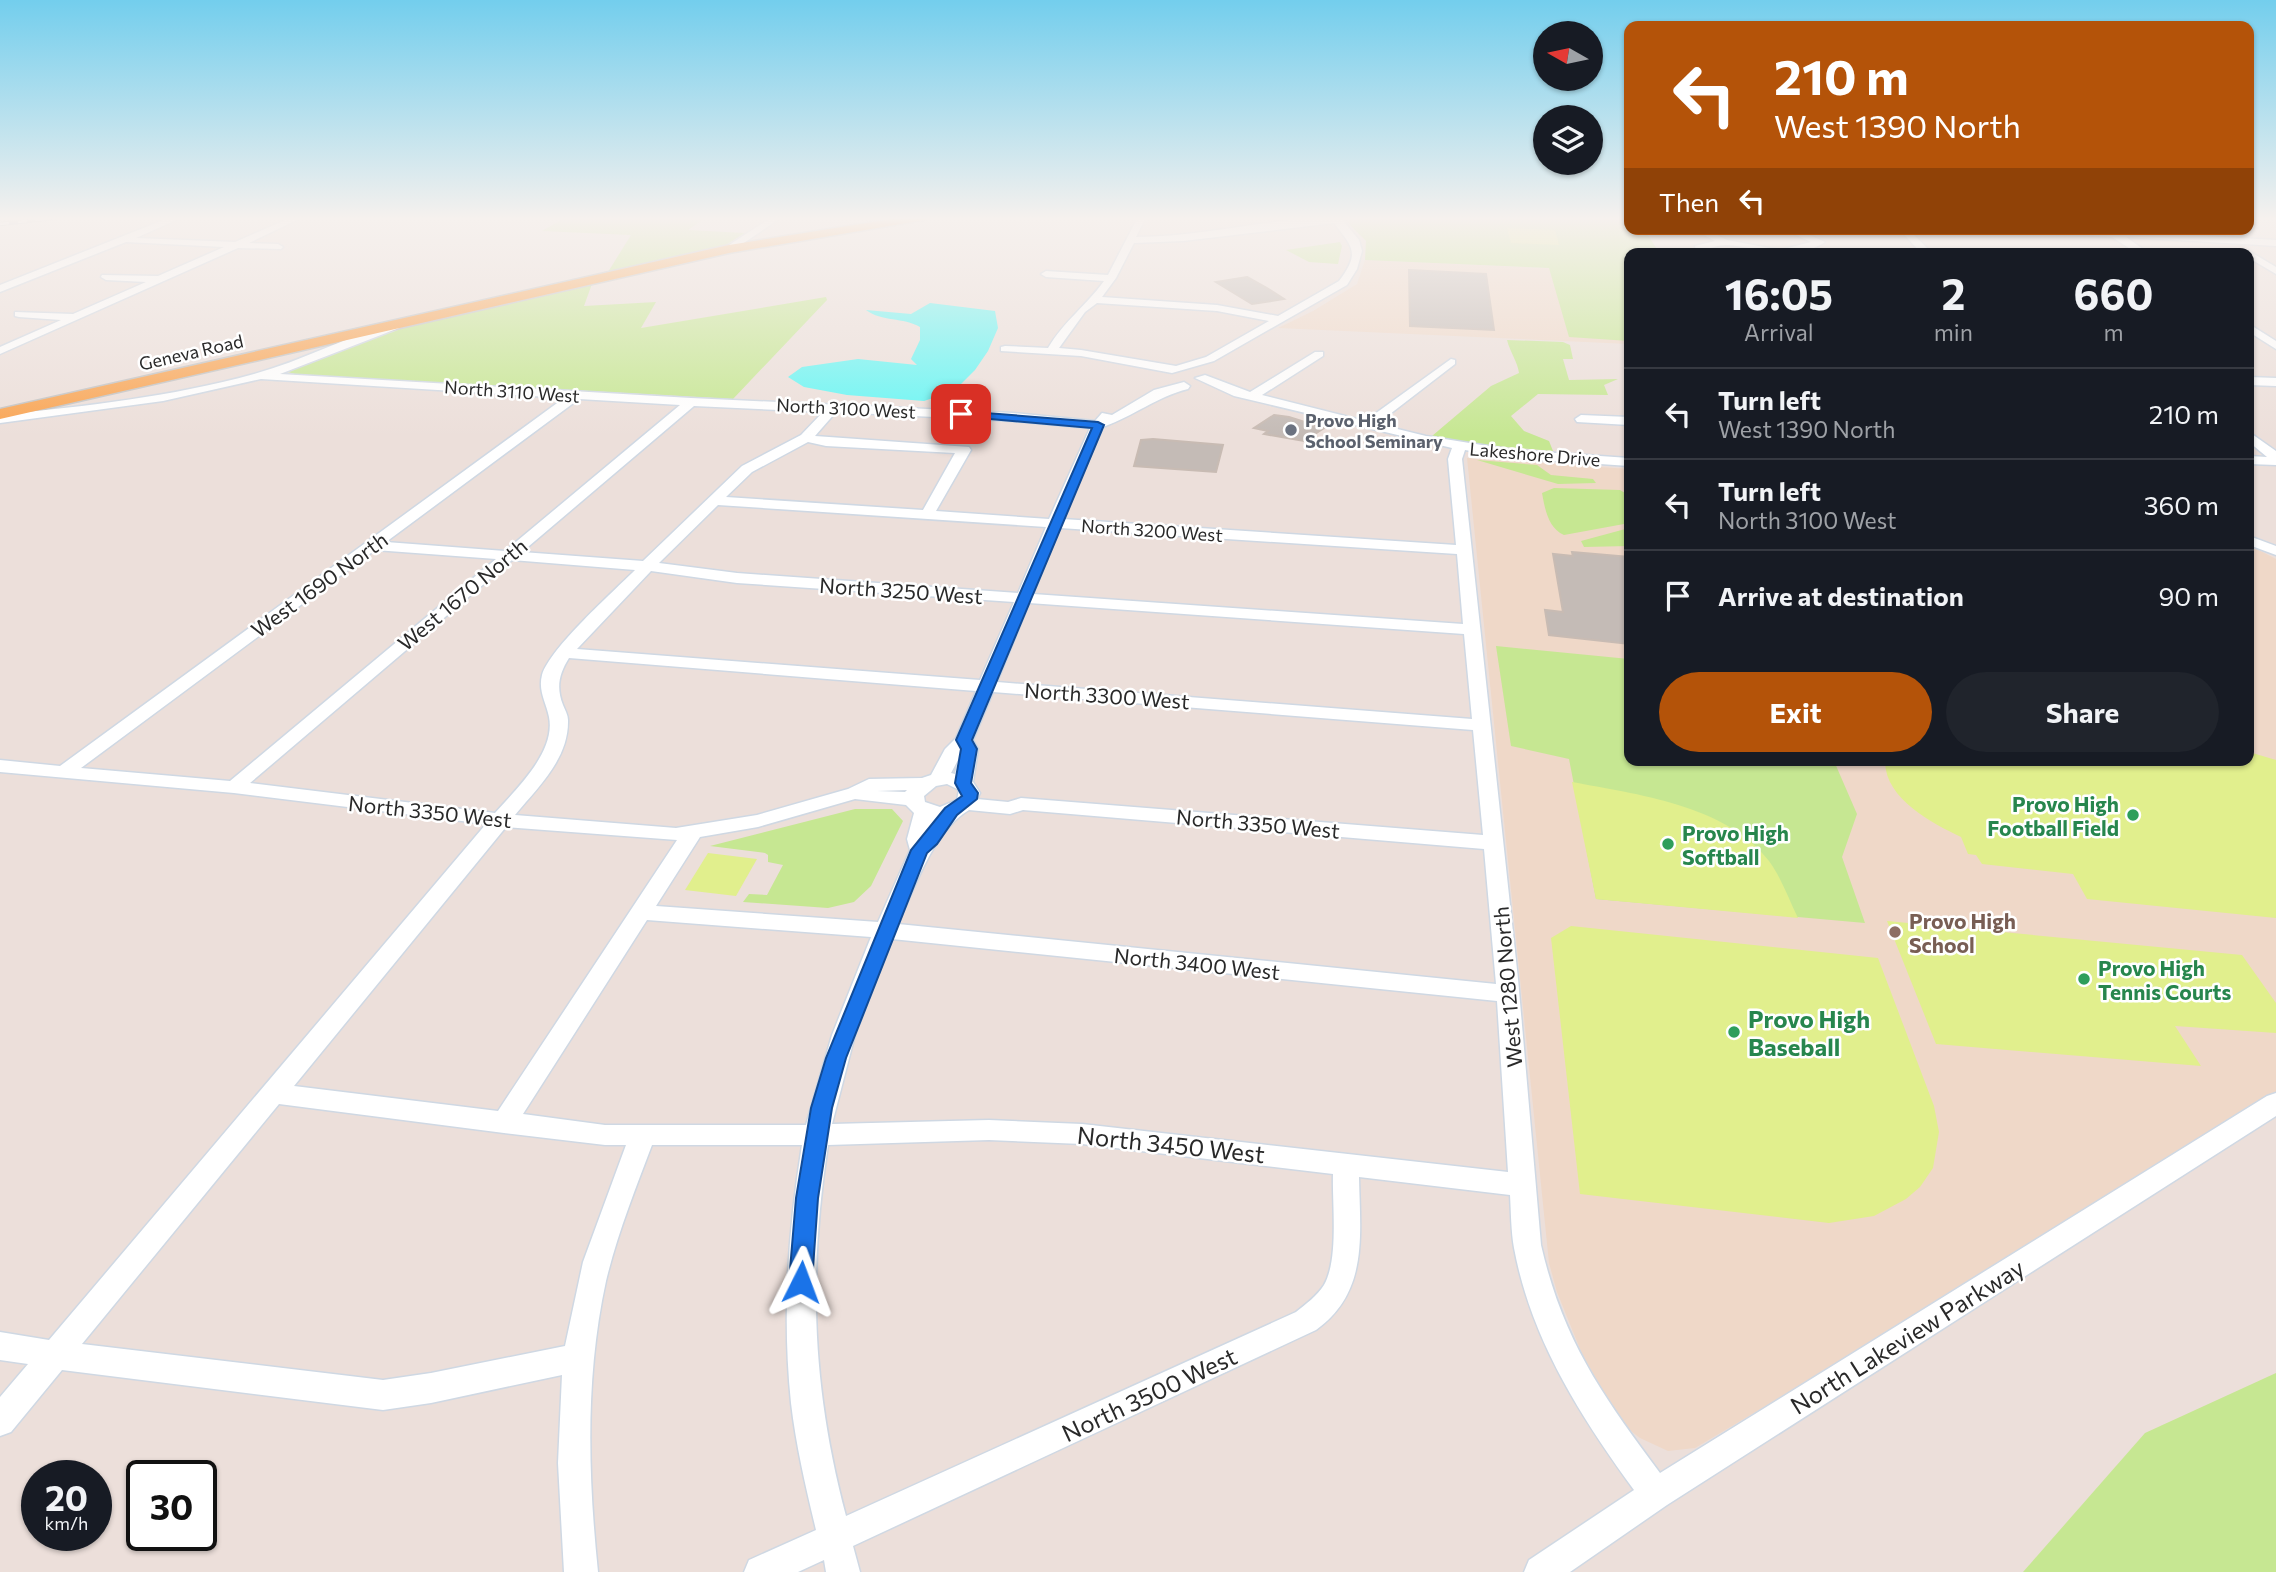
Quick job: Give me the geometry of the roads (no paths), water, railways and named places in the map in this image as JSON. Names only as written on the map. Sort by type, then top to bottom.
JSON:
[{"type":"main road","name":"Geneva Road","points":[[0,416],[548,290]]},
{"type":"street","points":[[0,351],[135,290]]},
{"type":"street","points":[[1052,351],[1081,310],[1095,300],[1102,290]]},
{"type":"street","points":[[920,850],[916,839],[925,793],[954,749],[964,740],[1098,425],[1107,416],[1149,391],[1160,372],[1210,359],[1330,290]]},
{"type":"street","points":[[1095,300],[1217,308],[1278,319]]},
{"type":"street","points":[[19,314],[75,317]]},
{"type":"street","points":[[0,416],[139,402],[262,376],[396,325]]},
{"type":"street","points":[[2254,331],[2276,346]]},
{"type":"street","points":[[1005,349],[1052,351],[1176,369],[1193,380]]},
{"type":"street","points":[[1252,396],[1319,354]]},
{"type":"street","points":[[1108,359],[1169,385],[1193,380]]},
{"type":"street","points":[[1098,425],[1116,418],[1158,393],[1193,380],[1210,359]]},
{"type":"street","points":[[1367,425],[1451,362]]},
{"type":"street","name":"North 3110 West","points":[[262,376],[761,404]]},
{"type":"street","name":"Lakeshore Drive","points":[[1193,380],[1459,447],[1513,454],[1624,461]]},
{"type":"street","points":[[2254,381],[2276,382]]},
{"type":"street","name":"West 1690 North","points":[[62,772],[576,395]]},
{"type":"street","name":"West 1670 North","points":[[234,787],[691,402]]},
{"type":"street","name":"North 3100 West","points":[[761,404],[1013,417],[1098,425]]},
{"type":"street","points":[[0,1421],[545,765],[554,747],[559,719],[550,694],[551,674],[564,653],[647,566],[747,469],[806,438],[833,408]]},
{"type":"street","points":[[1581,419],[1624,421]]},
{"type":"street","points":[[806,438],[825,442],[964,450],[927,515]]},
{"type":"street","points":[[2254,440],[2276,459]]},
{"type":"street","name":"West 1280 North","points":[[1459,447],[1455,459],[1494,843],[1532,1271],[1549,1326],[1572,1375],[1656,1494]]},
{"type":"street","points":[[2254,460],[2276,459]]},
{"type":"street","name":"North 3200 West","points":[[715,501],[1464,550]]},
{"type":"street","points":[[2254,542],[2276,551]]},
{"type":"street","name":"North 3250 West","points":[[373,545],[647,566],[737,578],[1472,630]]},
{"type":"street","name":"North 3300 West","points":[[564,653],[1482,725]]},
{"type":"street","points":[[843,1572],[817,1468],[806,1402],[802,1340],[803,1239],[818,1135],[822,1108],[836,1058],[920,850],[931,840],[962,798],[969,749],[964,740]]},
{"type":"street","name":"North 3350 West","points":[[0,766],[234,787],[501,820],[676,834],[758,821],[855,793],[864,797],[925,793]]},
{"type":"street","points":[[925,793],[962,798]]},
{"type":"street","points":[[925,793],[962,798]]},
{"type":"street","name":"North 3350 West","points":[[962,798],[1010,808],[1021,804],[1494,843]]},
{"type":"street","points":[[504,1123],[692,833]]},
{"type":"street","name":"North 3400 West","points":[[641,912],[777,920],[1508,994]]},
{"type":"street","name":"North 3450 West","points":[[274,1093],[565,1131],[643,1136],[1035,1131],[1142,1140],[1523,1185]]},
{"type":"street","name":"North Lakeview Parkway","points":[[1541,1572],[1656,1494],[2276,1103]]},
{"type":"street","points":[[581,1572],[574,1462],[575,1402],[580,1357],[592,1279],[616,1205],[643,1136]]},
{"type":"street","name":"North 3500 West","points":[[761,1572],[1306,1321],[1318,1313],[1339,1284],[1344,1256],[1346,1164]]},
{"type":"street","points":[[0,1346],[383,1395],[580,1357]]},
{"type":"water","points":[[930,303],[995,311],[998,328],[988,351],[975,370],[954,391],[924,401],[847,395],[804,387],[788,377],[802,367],[858,359],[917,365],[911,359],[920,340],[920,327],[866,310],[911,314]]},
{"type":"place","name":"Provo High School Seminary","points":[[1291,430]]},
{"type":"place","name":"Provo High Football Field","points":[[2133,815]]},
{"type":"place","name":"Provo High Softball","points":[[1668,844]]},
{"type":"place","name":"Provo High School","points":[[1895,932]]},
{"type":"place","name":"Provo High Tennis Courts","points":[[2084,979]]},
{"type":"place","name":"Provo High Baseball","points":[[1734,1032]]}]
